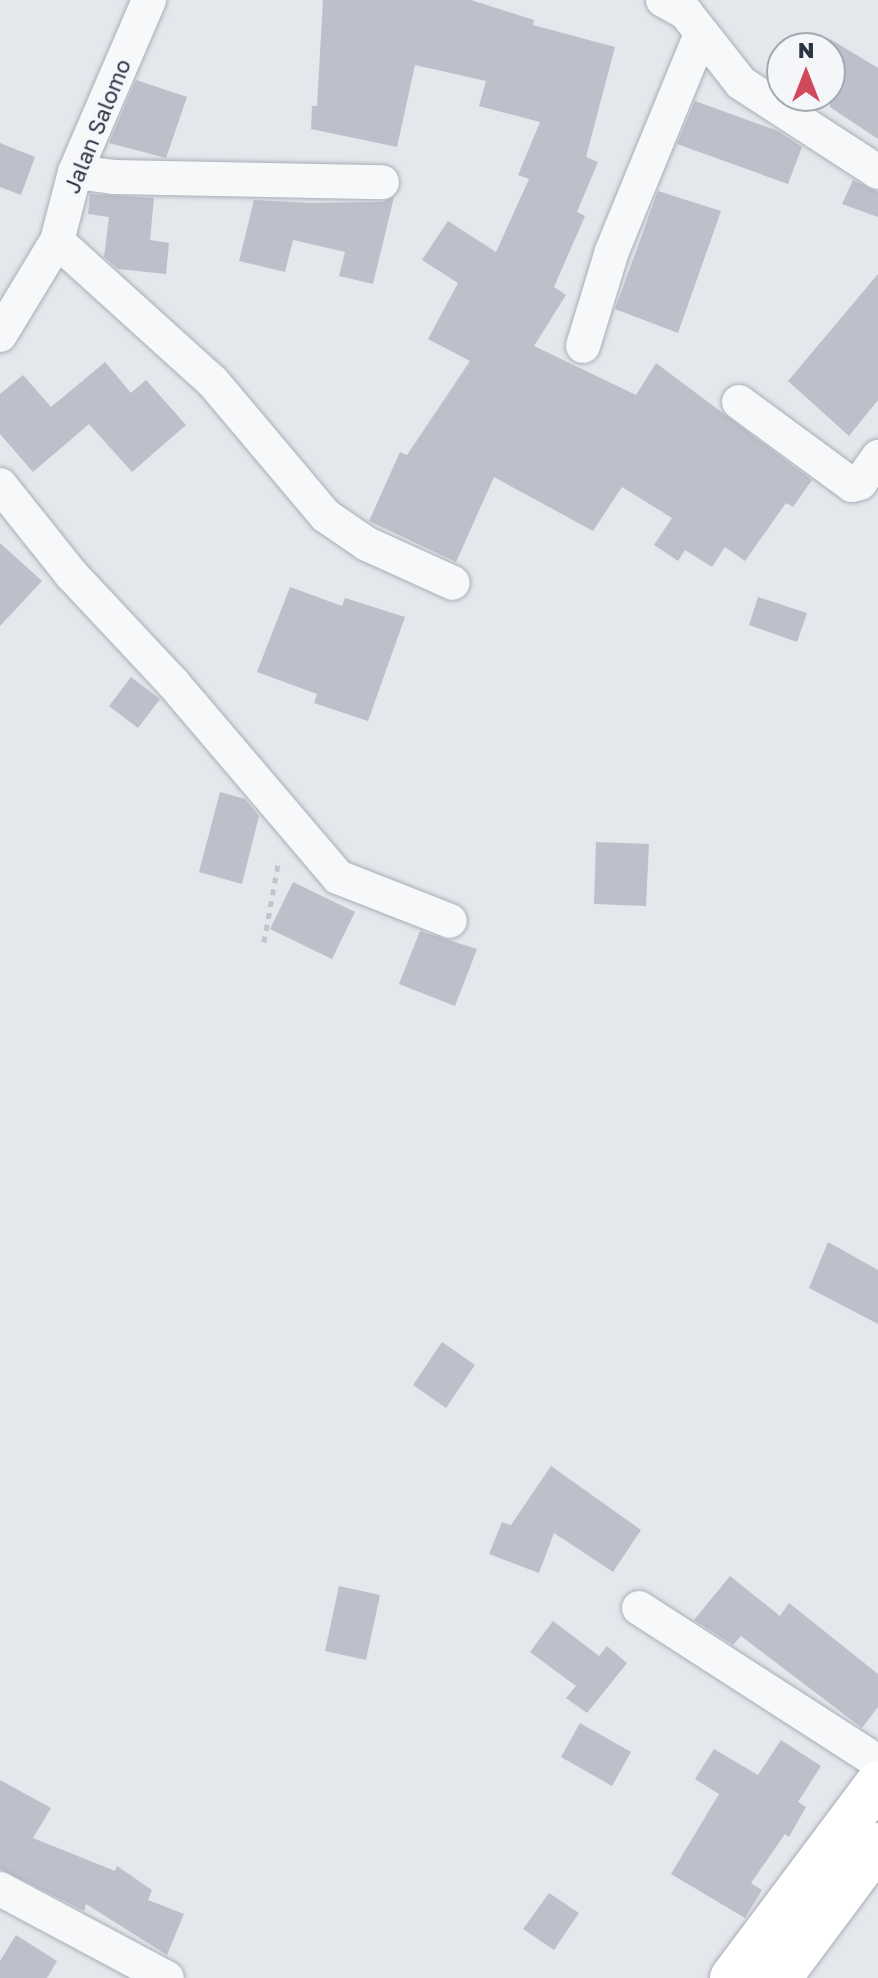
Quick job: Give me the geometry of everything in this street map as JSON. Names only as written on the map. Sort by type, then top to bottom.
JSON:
[{"type":"main road","points":[[732,1978],[878,1783]]},
{"type":"main road","points":[[779,1978],[878,1845]]},
{"type":"street","name":"Jalan Salomo","points":[[0,335],[57,241],[75,172],[149,0]]},
{"type":"street","points":[[663,0],[686,13],[741,83],[878,172]]},
{"type":"street","points":[[583,346],[612,251],[701,34]]},
{"type":"street","points":[[75,172],[114,177],[382,182]]},
{"type":"street","points":[[57,241],[213,382],[326,516],[367,544],[453,583]]},
{"type":"street","points":[[739,402],[852,485],[860,483],[878,457]]},
{"type":"street","points":[[0,485],[71,574],[287,815],[338,877],[450,921]]},
{"type":"street","points":[[639,1608],[878,1762]]},
{"type":"street","points":[[0,1889],[70,1931],[167,1978]]},
{"type":"path","points":[[264,942],[287,815]]},
{"type":"building","points":[[323,0],[471,0],[534,20],[533,25],[615,47],[586,157],[598,162],[577,212],[585,216],[554,287],[566,295],[534,346],[636,395],[656,363],[812,480],[793,507],[786,503],[745,561],[725,547],[712,567],[685,550],[678,561],[654,545],[672,518],[622,487],[593,531],[494,477],[456,562],[369,521],[400,452],[407,455],[470,361],[428,339],[458,283],[422,260],[448,221],[496,252],[529,179],[518,175],[540,122],[479,106],[486,81],[415,65],[397,147],[311,129],[312,106],[317,106]]},
{"type":"building","points":[[846,49],[878,68],[878,139],[838,112],[846,112]]},
{"type":"building","points":[[136,80],[187,97],[166,158],[109,143]]},
{"type":"building","points":[[695,101],[778,131],[802,147],[788,184],[677,144]]},
{"type":"building","points":[[0,143],[35,157],[21,195],[0,187]]},
{"type":"building","points":[[853,180],[878,192],[878,217],[842,204]]},
{"type":"building","points":[[658,191],[721,211],[678,333],[615,309]]},
{"type":"building","points":[[90,194],[154,198],[150,240],[169,243],[166,274],[118,269],[104,257],[109,217],[88,214]]},
{"type":"building","points":[[394,197],[373,284],[339,276],[345,252],[293,240],[285,272],[239,261],[254,200],[382,202]]},
{"type":"building","points":[[878,274],[878,400],[849,436],[788,381]]},
{"type":"building","points":[[105,362],[131,393],[146,380],[186,425],[132,472],[89,424],[33,472],[0,434],[0,394],[23,375],[51,407]]},
{"type":"building","points":[[0,543],[42,581],[0,626]]},
{"type":"building","points":[[290,587],[342,606],[345,598],[405,617],[368,721],[314,703],[317,694],[257,672]]},
{"type":"building","points":[[758,597],[807,613],[797,642],[749,625]]},
{"type":"building","points":[[131,677],[160,699],[138,728],[109,706]]},
{"type":"building","points":[[220,792],[245,799],[259,816],[242,884],[199,872]]},
{"type":"building","points":[[596,842],[649,844],[646,906],[594,904]]},
{"type":"building","points":[[293,882],[355,912],[332,959],[270,929]]},
{"type":"building","points":[[420,931],[477,949],[455,1006],[399,984]]},
{"type":"building","points":[[828,1242],[878,1270],[878,1324],[809,1288]]},
{"type":"building","points":[[442,1342],[475,1365],[446,1408],[413,1385]]},
{"type":"building","points":[[551,1466],[641,1530],[613,1572],[554,1533],[539,1573],[489,1554],[502,1522],[511,1525]]},
{"type":"building","points":[[730,1576],[780,1616],[789,1603],[878,1674],[878,1707],[862,1728],[741,1636],[733,1645],[694,1620]]},
{"type":"building","points":[[339,1586],[380,1595],[366,1660],[325,1651]]},
{"type":"building","points":[[553,1621],[599,1656],[607,1646],[627,1663],[587,1713],[566,1698],[576,1686],[530,1652]]},
{"type":"building","points":[[580,1723],[631,1752],[612,1786],[561,1757]]},
{"type":"building","points":[[781,1740],[821,1766],[798,1802],[806,1807],[789,1837],[785,1834],[751,1883],[762,1890],[745,1918],[671,1874],[719,1794],[695,1779],[714,1749],[758,1775]]},
{"type":"building","points":[[0,1780],[51,1808],[33,1838],[115,1871],[117,1866],[152,1890],[148,1900],[184,1914],[167,1955],[86,1904],[84,1911],[0,1869]]},
{"type":"building","points":[[549,1893],[579,1913],[554,1950],[523,1929]]},
{"type":"building","points":[[16,1935],[57,1961],[47,1978],[0,1978],[0,1961]]}]
